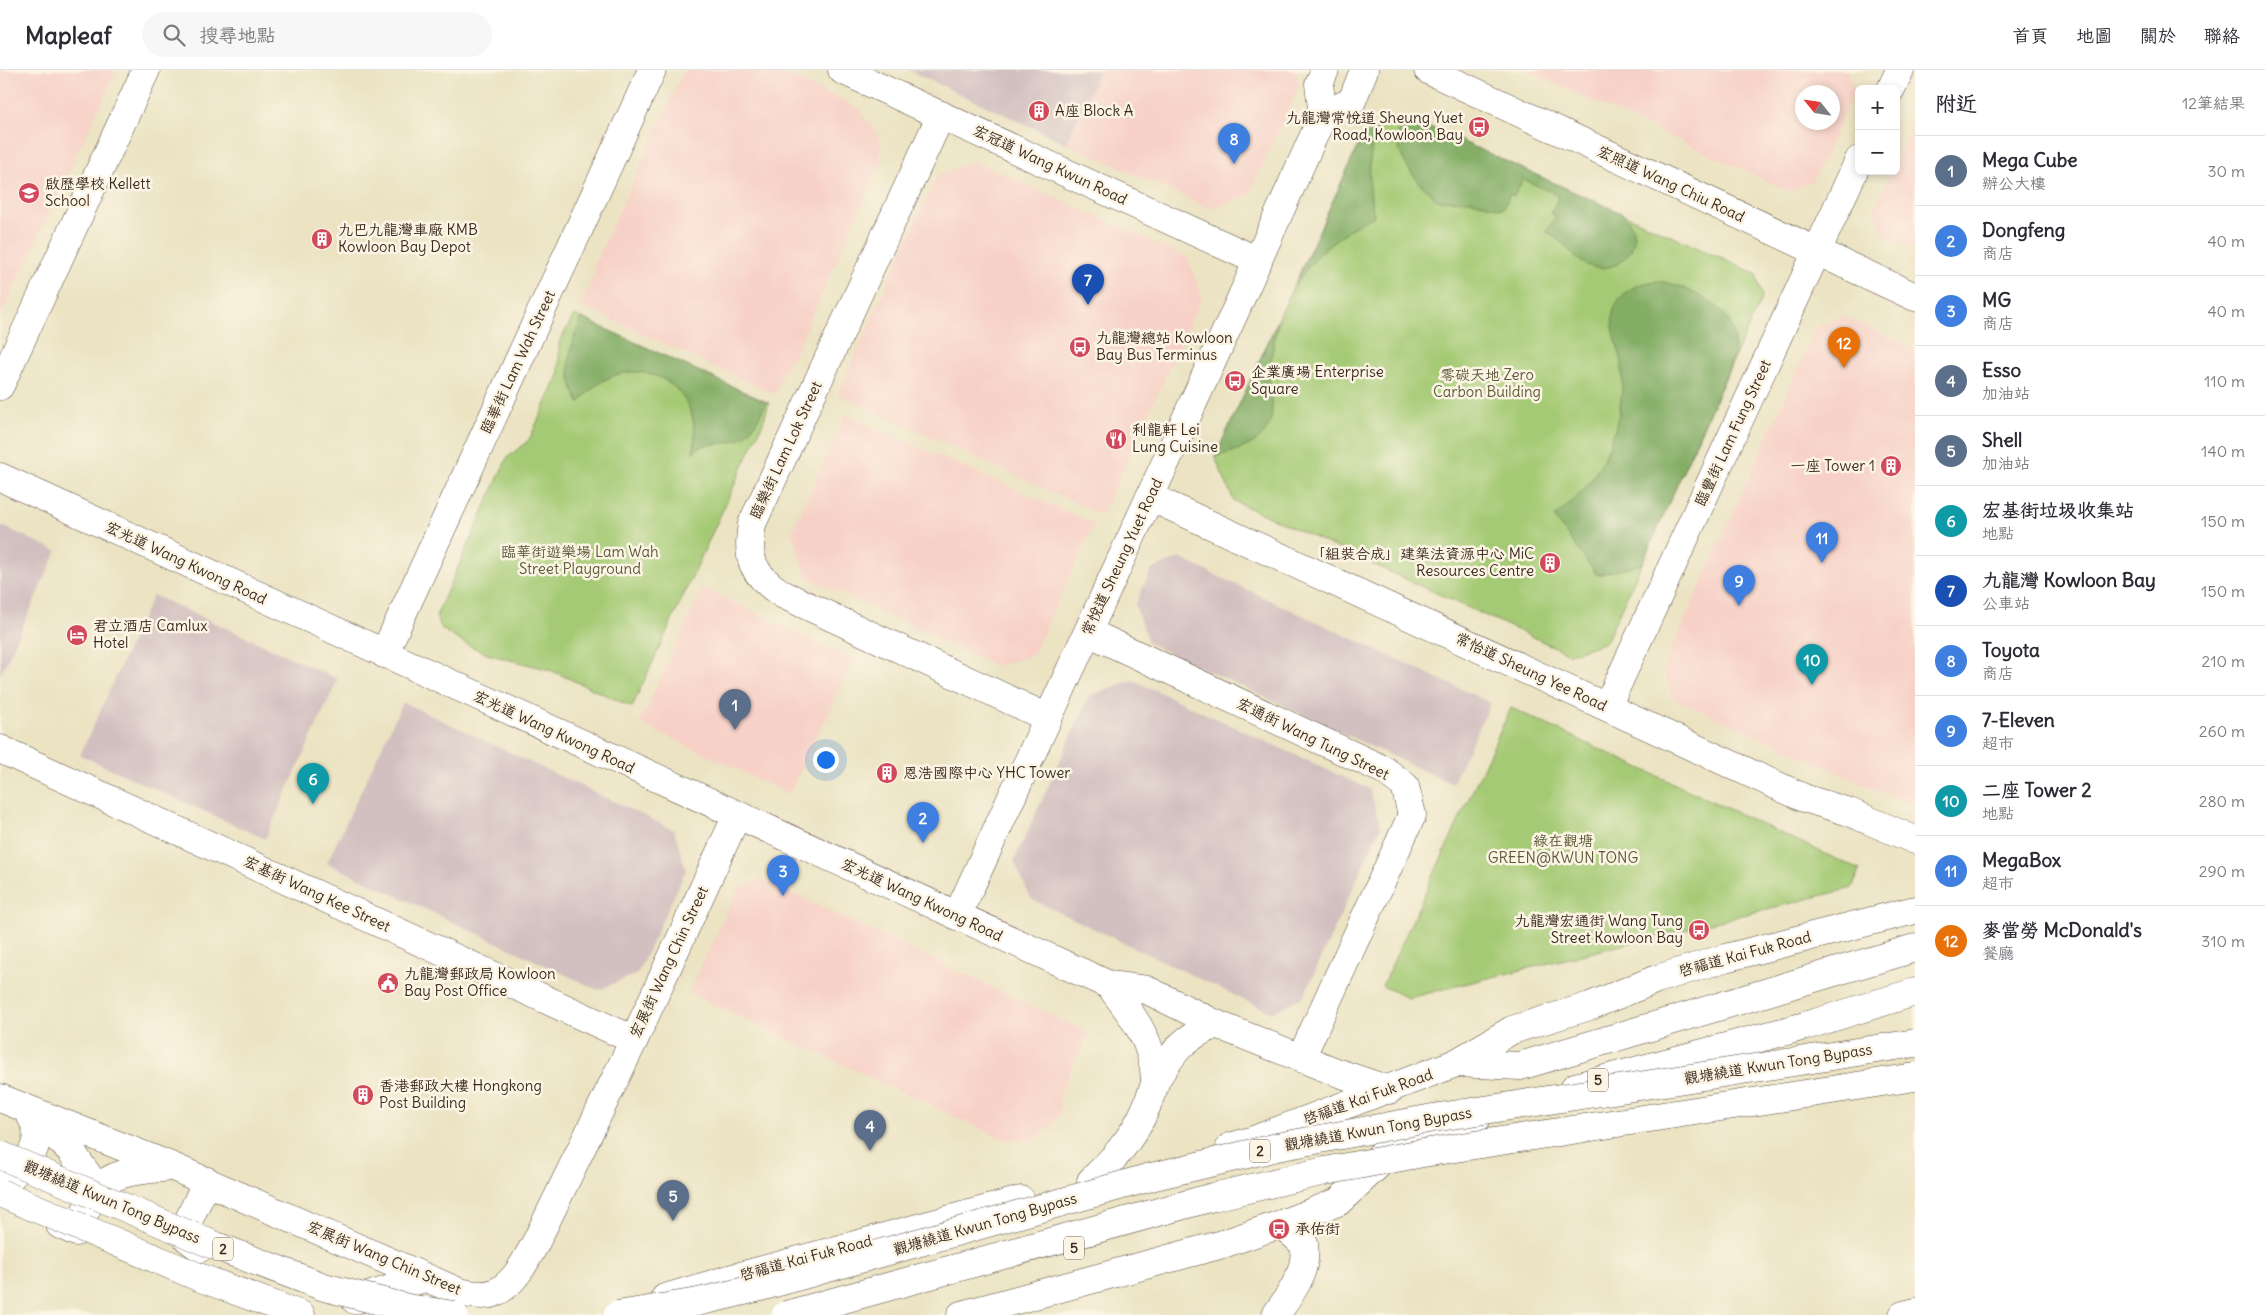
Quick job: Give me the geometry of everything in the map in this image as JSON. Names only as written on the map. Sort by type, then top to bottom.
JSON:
[{"type":"main road","points":[[0,386],[146,70]]},
{"type":"main road","name":"臨華街 Lam Wah Street","points":[[384,654],[652,70]]},
{"type":"main road","name":"宏冠道 Wang Kwun Road","points":[[842,70],[1258,261]]},
{"type":"main road","points":[[1325,70],[1319,84],[1323,116],[1352,101],[1364,70]]},
{"type":"main road","name":"宏照道 Wang Chiu Road","points":[[1428,70],[1915,297]]},
{"type":"main road","points":[[1893,85],[1900,70]]},
{"type":"main road","name":"臨樂街 Lam Lok Street","points":[[941,115],[752,524],[748,546],[756,570],[765,583],[782,594],[1048,718]]},
{"type":"main road","name":"常悅道 Sheung Yuet Road","points":[[957,916],[1323,116]]},
{"type":"main road","name":"臨豐街 Lam Fung Street","points":[[1606,707],[1855,169]]},
{"type":"main road","name":"宏光道 Wang Kwong Road","points":[[0,478],[1109,985],[1147,990],[1216,1024],[1389,1090]]},
{"type":"main road","name":"常怡道 Sheung Yee Road","points":[[1150,497],[1804,798],[1849,812],[1915,840]]},
{"type":"main road","name":"宏通街 Wang Tung Street","points":[[1088,632],[1384,770],[1405,786],[1412,815],[1301,1058]]},
{"type":"main road","name":"宏基街 Wang Kee Street","points":[[0,749],[634,1040]]},
{"type":"main road","name":"宏展街 Wang Chin Street","points":[[0,1098],[173,1167],[459,1292],[476,1295],[494,1293],[511,1281],[522,1268],[536,1242],[634,1040],[737,815]]},
{"type":"main road","name":"啓福道 Kai Fuk Road","points":[[609,1315],[742,1275],[1251,1141],[1456,1063],[1512,1030],[1590,1006],[1657,979],[1734,956],[1915,910]]},
{"type":"main road","points":[[1456,1063],[1520,1066],[1915,948]]},
{"type":"main road","name":"宏光道 Wang Kwong Road","points":[[1091,1182],[1121,1150],[1131,1136],[1149,1101],[1155,1082],[1153,1062],[1143,1032],[1130,1011],[1109,985]]},
{"type":"main road","name":"5","points":[[824,1315],[1324,1179],[1417,1139],[1528,1101],[1613,1076],[1805,1026],[1915,992]]},
{"type":"main road","points":[[1805,1026],[1915,1009]]},
{"type":"main road","points":[[1155,1082],[1183,1042],[1194,1034],[1216,1024]]},
{"type":"main road","name":"觀塘繞道 Kwun Tong Bypass","points":[[618,1315],[698,1302],[757,1288],[1151,1178],[1278,1147],[1432,1118],[1915,1043]]},
{"type":"main road","name":"觀塘繞道 Kwun Tong Bypass","points":[[786,1315],[1213,1197],[1325,1171],[1423,1153],[1915,1078]]},
{"type":"main road","points":[[27,1110],[71,1151],[98,1190]]},
{"type":"main road","points":[[0,1191],[33,1151],[36,1144],[35,1121],[27,1110]]},
{"type":"main road","points":[[961,1315],[1223,1244],[1281,1224],[1338,1202],[1395,1150]]},
{"type":"main road","name":"觀塘繞道 Kwun Tong Bypass","points":[[0,1155],[216,1246],[324,1287],[408,1308],[454,1315]]},
{"type":"main road","points":[[0,1197],[76,1232],[98,1190],[117,1176],[137,1171],[173,1167]]},
{"type":"main road","points":[[207,1182],[184,1230],[187,1238],[195,1246],[314,1296],[353,1301],[425,1278]]},
{"type":"main road","name":"2","points":[[0,1191],[201,1278],[301,1315]]},
{"type":"main road","points":[[1276,1315],[1296,1284],[1304,1266],[1306,1255],[1304,1244],[1281,1224]]},
{"type":"main road","points":[[1903,1315],[1915,1312]]},
{"type":"shaded area","name":"啟歷學校 Kellett School","points":[[0,70],[117,70],[0,317]]},
{"type":"shaded area","points":[[684,70],[775,70],[863,110],[861,116],[872,125],[881,145],[878,158],[882,159],[792,360],[789,359],[774,394],[580,305],[597,270],[593,268]]},
{"type":"shaded area","name":"A座 Block A","points":[[908,70],[1100,70],[1066,143]]},
{"type":"shaded area","points":[[1100,70],[1295,70],[1299,86],[1249,195],[1211,209],[1066,143]]},
{"type":"shaded area","points":[[1526,70],[1847,70],[1854,91],[1840,122],[1840,85],[1795,85],[1795,130],[1836,130],[1814,180],[1791,192]]},
{"type":"shaded area","points":[[1915,120],[1915,250],[1884,236],[1874,209],[1889,175],[1900,175],[1900,152]]},
{"type":"shaded area","points":[[975,161],[1188,258],[1202,297],[1102,515],[837,394],[937,175]]},
{"type":"shaded area","points":[[1843,316],[1915,349],[1915,801],[1908,804],[1673,698],[1663,669],[1817,326]]},
{"type":"shaded area","points":[[845,415],[1094,524],[1033,655],[996,666],[807,577],[792,532]]},
{"type":"shaded area","points":[[0,525],[57,551],[0,676]]},
{"type":"shaded area","points":[[1179,558],[1491,703],[1452,784],[1148,643],[1135,605],[1151,570]]},
{"type":"shaded area","points":[[703,588],[853,660],[789,794],[639,723]]},
{"type":"shaded area","points":[[153,595],[338,679],[265,839],[80,755]]},
{"type":"shaded area","points":[[1133,680],[1369,789],[1381,826],[1304,996],[1272,1013],[1031,899],[1014,861],[1090,695]]},
{"type":"shaded area","points":[[403,702],[674,830],[686,870],[637,974],[598,990],[327,863]]},
{"type":"shaded area","points":[[761,879],[1089,1033],[1060,1093],[1061,1111],[1051,1128],[1030,1141],[1005,1140],[689,993],[737,890]]},
{"type":"green space","name":"零碳天地 Zero Carbon Building","points":[[1410,118],[1756,274],[1762,297],[1606,642],[1570,654],[1234,501],[1215,457],[1363,135]]},
{"type":"green space","points":[[1410,118],[1623,214],[1631,224],[1634,235],[1633,245],[1628,254],[1612,266],[1601,268],[1589,266],[1582,262],[1566,246],[1547,232],[1556,216],[1551,213],[1559,196],[1523,179],[1514,196],[1510,194],[1503,209],[1472,201],[1437,200],[1411,173],[1399,149],[1398,137],[1401,127]]},
{"type":"green space","points":[[1375,131],[1370,173],[1374,216],[1339,237],[1310,264],[1294,287],[1363,135]]},
{"type":"green space","points":[[1655,281],[1686,289],[1722,311],[1731,325],[1734,356],[1642,564],[1597,575],[1554,517],[1580,494],[1591,481],[1607,450],[1618,417],[1621,400],[1622,366],[1613,324],[1614,310],[1625,293],[1636,286]]},
{"type":"green space","name":"臨華街遊樂場 Lam Wah Street Playground","points":[[574,315],[769,403],[762,425],[632,707],[550,670],[487,654],[460,641],[442,629],[436,616],[507,458],[529,440],[559,375],[559,343]]},
{"type":"green space","points":[[582,318],[766,402],[756,422],[742,438],[727,443],[705,445],[693,452],[694,426],[687,405],[675,388],[658,377],[639,372],[618,375],[597,385],[579,403],[571,381],[569,361],[573,340]]},
{"type":"green space","points":[[1279,319],[1272,351],[1269,386],[1272,410],[1266,430],[1253,443],[1215,457]]},
{"type":"green space","name":"綠在觀塘 GREEN@KWUN TONG","points":[[1511,708],[1860,870],[1852,888],[1408,998],[1382,986]]},
{"type":"place","name":"A座 Block A","points":[[1039,111]]},
{"type":"place","name":"九龍灣常悅道 Sheung Yuet Road, Kowloon Bay","points":[[1479,127]]},
{"type":"place","name":"Toyota","points":[[1234,164]]},
{"type":"place","name":"啟歷學校 Kellett School","points":[[29,193]]},
{"type":"place","name":"九巴九龍灣車廠 KMB Kowloon Bay Depot","points":[[322,239]]},
{"type":"place","name":"九龍灣 Kowloon Bay","points":[[1088,305]]},
{"type":"place","name":"九龍灣總站 Kowloon Bay Bus Terminus","points":[[1080,347]]},
{"type":"place","name":"麥當勞 McDonald's","points":[[1844,368]]},
{"type":"place","name":"企業廣場 Enterprise Square","points":[[1235,381]]},
{"type":"place","name":"利龍軒 Lei Lung Cuisine","points":[[1116,439]]},
{"type":"place","name":"一座 Tower 1","points":[[1891,466]]},
{"type":"place","name":"「組裝合成」建築法資源中心 MiC Resources Centre","points":[[1550,563]]},
{"type":"place","name":"MegaBox","points":[[1822,563]]},
{"type":"place","name":"7-Eleven","points":[[1739,606]]},
{"type":"place","name":"君立酒店 Camlux Hotel","points":[[77,635]]},
{"type":"place","name":"二座 Tower 2","points":[[1812,685]]},
{"type":"place","name":"Mega Cube","points":[[735,730]]},
{"type":"place","name":"恩浩國際中心 YHC Tower","points":[[887,773]]},
{"type":"place","name":"宏基街垃圾收集站","points":[[313,804]]},
{"type":"place","name":"Dongfeng","points":[[923,843]]},
{"type":"place","name":"MG","points":[[783,896]]},
{"type":"place","name":"九龍灣宏通街 Wang Tung Street Kowloon Bay","points":[[1699,930]]},
{"type":"place","name":"九龍灣郵政局 Kowloon Bay Post Office","points":[[388,983]]},
{"type":"place","name":"香港郵政大樓 Hongkong Post Building","points":[[363,1095]]},
{"type":"place","name":"Esso","points":[[870,1151]]},
{"type":"place","name":"Shell","points":[[673,1221]]},
{"type":"place","name":"承佑街","points":[[1279,1229]]}]
